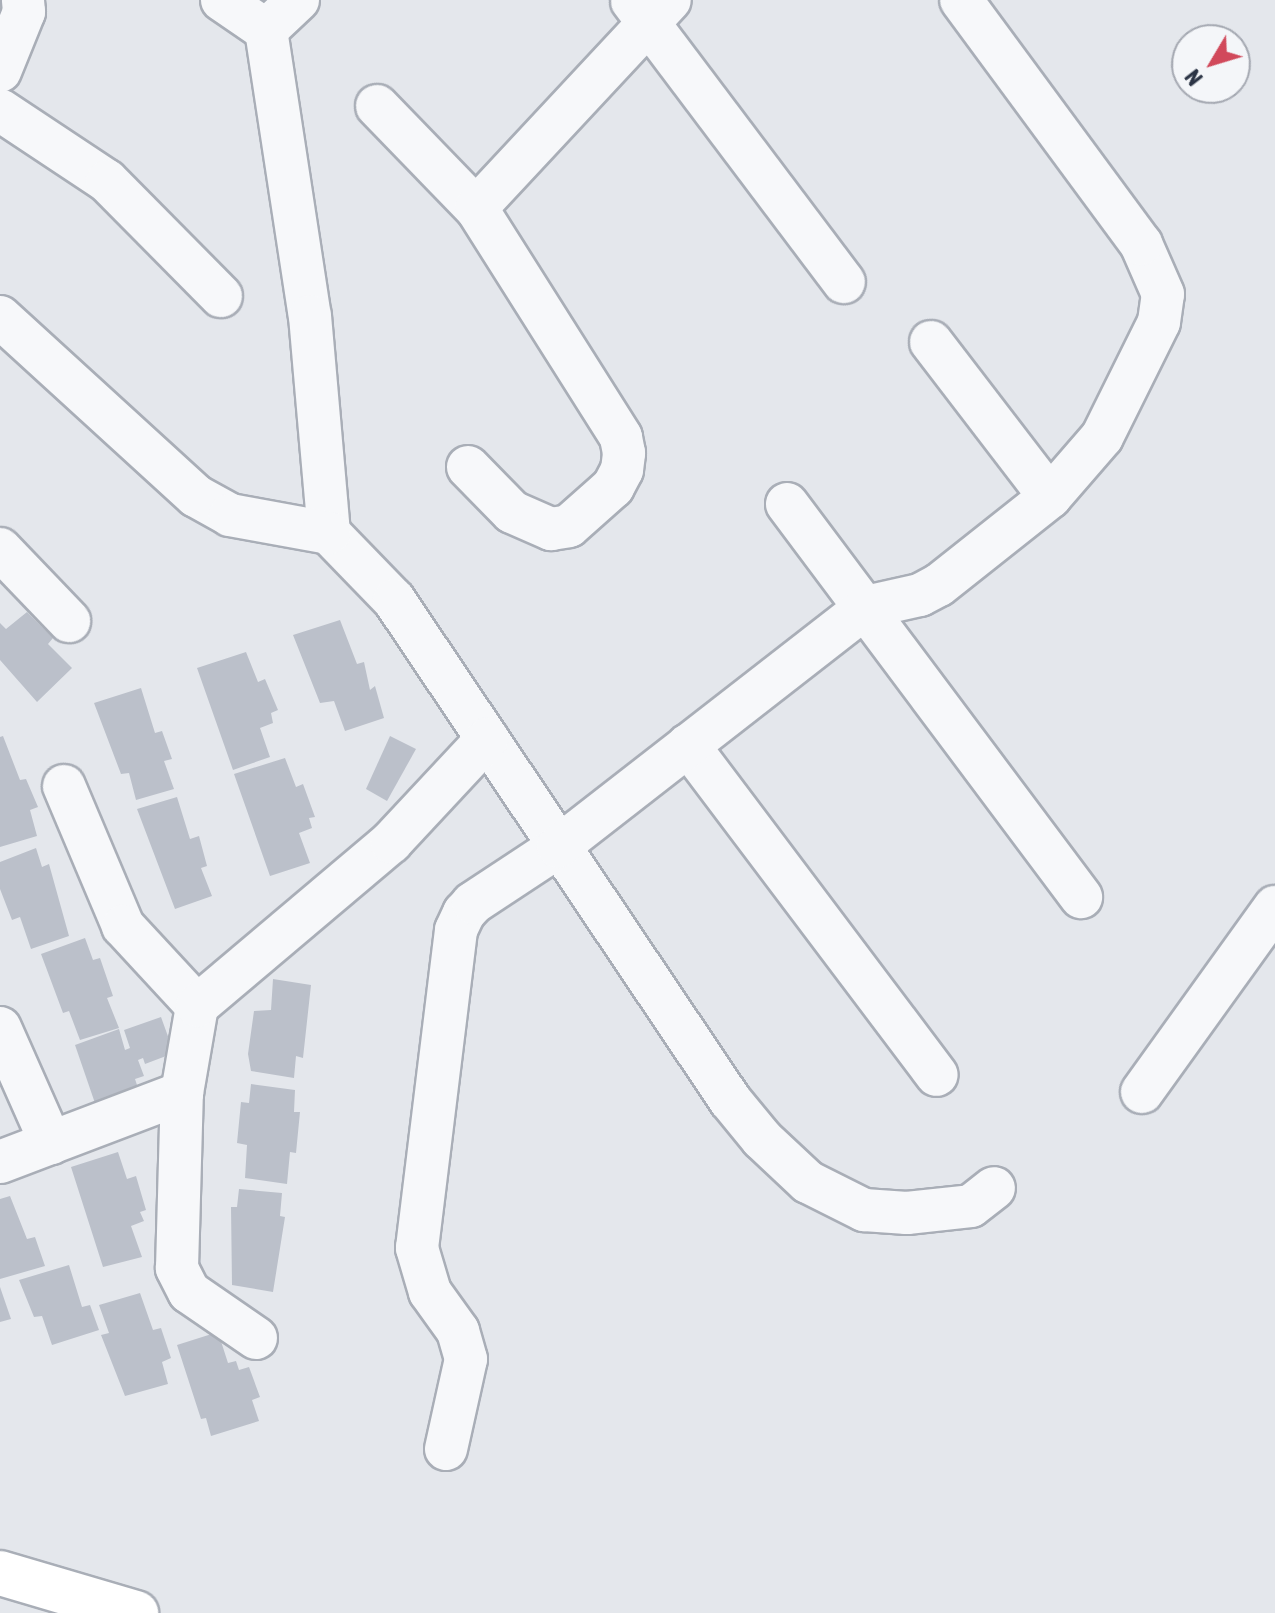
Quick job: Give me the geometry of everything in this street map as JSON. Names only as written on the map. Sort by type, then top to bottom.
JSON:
[{"type":"highway","points":[[0,1573],[136,1613]]},
{"type":"street","points":[[0,71],[24,12],[23,0]]},
{"type":"street","points":[[222,0],[266,30],[310,316],[329,533]]},
{"type":"street","points":[[266,30],[298,0]]},
{"type":"street","points":[[446,1449],[466,1359],[458,1331],[430,1292],[417,1248],[456,930],[473,903],[558,847],[866,607],[920,595],[939,585],[1050,497],[1102,437],[1159,322],[1163,294],[1141,244],[961,0]]},
{"type":"street","points":[[476,208],[650,7],[844,282]]},
{"type":"street","points":[[377,106],[476,208],[621,437],[624,453],[613,487],[569,526],[551,529],[512,512],[468,467]]},
{"type":"street","points":[[0,110],[107,181],[221,296]]},
{"type":"street","points":[[0,317],[196,496],[230,515],[329,533],[394,600],[730,1100],[762,1139],[808,1182],[864,1210],[907,1213],[971,1206],[994,1188]]},
{"type":"street","points":[[931,342],[1050,497]]},
{"type":"street","points":[[787,504],[1081,897]]},
{"type":"street","points":[[0,549],[69,621]]},
{"type":"street","points":[[256,1338],[189,1292],[177,1268],[182,1093],[197,1006],[391,842],[487,739]]},
{"type":"street","points":[[688,745],[937,1075]]},
{"type":"street","points":[[64,786],[123,926],[197,1006]]},
{"type":"street","points":[[1142,1092],[1275,907]]},
{"type":"street","points":[[0,1028],[51,1143]]},
{"type":"street","points":[[0,1162],[182,1093]]},
{"type":"building","points":[[27,612],[53,638],[48,644],[72,668],[37,702],[0,660],[0,623],[6,629]]},
{"type":"building","points":[[340,620],[357,664],[364,662],[370,690],[375,686],[384,718],[345,731],[334,701],[320,703],[293,635]]},
{"type":"building","points":[[246,652],[258,682],[265,679],[278,710],[271,713],[273,723],[260,728],[270,757],[233,770],[197,668]]},
{"type":"building","points":[[141,688],[155,733],[162,731],[172,759],[164,761],[174,789],[136,800],[129,773],[121,774],[94,703]]},
{"type":"building","points":[[3,736],[20,780],[26,779],[38,807],[30,810],[37,836],[0,847],[0,737]]},
{"type":"building","points":[[390,736],[416,749],[387,801],[366,789]]},
{"type":"building","points":[[285,758],[296,787],[303,784],[315,817],[309,818],[312,828],[299,833],[310,863],[270,876],[234,774]]},
{"type":"building","points":[[177,797],[190,839],[199,836],[207,866],[201,868],[212,896],[175,909],[137,809]]},
{"type":"building","points":[[36,848],[42,867],[49,864],[69,936],[31,949],[20,917],[12,920],[0,889],[0,862]]},
{"type":"building","points":[[85,938],[93,960],[100,958],[113,996],[107,998],[119,1028],[80,1040],[69,1011],[63,1013],[41,954]]},
{"type":"building","points":[[273,979],[311,985],[303,1058],[296,1056],[294,1078],[251,1071],[248,1054],[254,1011],[271,1010]]},
{"type":"building","points":[[161,1017],[174,1053],[145,1064],[143,1058],[138,1060],[144,1076],[135,1079],[140,1094],[97,1109],[75,1045],[119,1029],[125,1050],[130,1048],[124,1030]]},
{"type":"building","points":[[251,1084],[295,1090],[294,1112],[300,1112],[296,1153],[290,1152],[287,1184],[245,1178],[247,1145],[237,1143],[241,1102],[249,1103]]},
{"type":"building","points":[[118,1152],[127,1179],[136,1176],[146,1210],[140,1212],[144,1221],[131,1226],[142,1257],[103,1267],[71,1167]]},
{"type":"building","points":[[239,1189],[282,1193],[280,1216],[285,1217],[273,1292],[232,1285],[231,1207],[237,1207]]},
{"type":"building","points":[[10,1196],[27,1239],[35,1237],[45,1266],[0,1279],[0,1199]]},
{"type":"building","points":[[69,1265],[82,1307],[90,1305],[99,1330],[52,1345],[42,1316],[34,1317],[19,1280]]},
{"type":"building","points":[[0,1287],[11,1319],[0,1322]]},
{"type":"building","points":[[140,1293],[153,1330],[161,1328],[171,1358],[162,1362],[168,1384],[125,1396],[101,1335],[109,1333],[99,1305]]},
{"type":"building","points":[[218,1332],[228,1363],[236,1361],[239,1370],[249,1367],[260,1397],[252,1400],[259,1421],[211,1436],[206,1418],[201,1419],[177,1345]]}]
